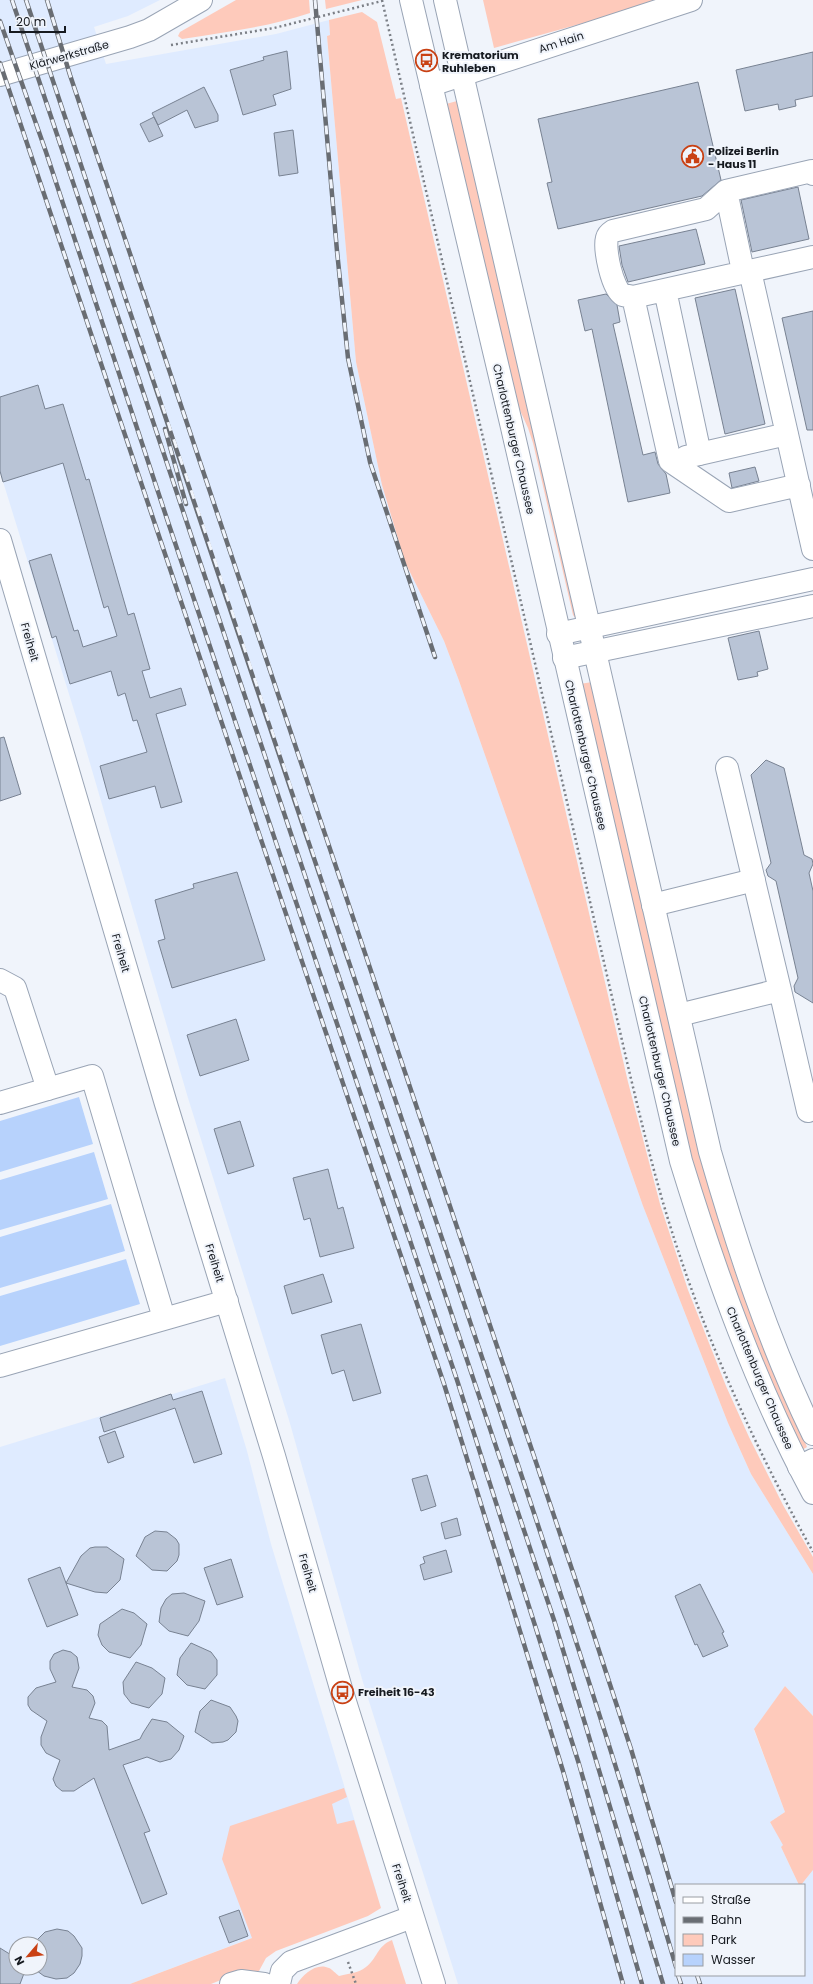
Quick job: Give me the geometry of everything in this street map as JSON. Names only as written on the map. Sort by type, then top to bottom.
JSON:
[{"type":"main road","name":"Klärwerkstraße","points":[[0,75],[130,37],[149,30],[201,0]]},
{"type":"main road","name":"Charlottenburger Chaussee","points":[[411,0],[511,423],[558,634],[681,1161],[703,1233],[738,1332],[769,1404],[806,1463],[813,1493]]},
{"type":"main road","points":[[445,0],[710,1152],[733,1233],[768,1330],[813,1434]]},
{"type":"main road","name":"Am Hain","points":[[432,85],[691,0]]},
{"type":"main road","points":[[813,174],[812,171],[726,191],[706,209],[613,231],[609,234],[606,240],[607,255],[613,278],[618,289],[623,295],[633,297],[813,257]]},
{"type":"main road","points":[[726,191],[787,434],[804,492],[813,549]]},
{"type":"main road","points":[[665,290],[700,454]]},
{"type":"main road","points":[[633,297],[670,461],[729,501],[804,492]]},
{"type":"main road","points":[[670,461],[787,434]]},
{"type":"main road","name":"Freiheit","points":[[0,540],[4,569],[227,1302],[342,1692],[434,1984]]},
{"type":"main road","points":[[558,634],[813,579]]},
{"type":"main road","points":[[564,658],[813,606]]},
{"type":"main road","points":[[727,768],[808,1111]]},
{"type":"main road","points":[[654,905],[754,880]]},
{"type":"main road","points":[[0,980],[15,988],[48,1089]]},
{"type":"main road","points":[[679,1015],[780,990]]},
{"type":"main road","points":[[0,1104],[92,1076],[164,1318]]},
{"type":"main road","points":[[0,1366],[164,1318],[227,1302]]},
{"type":"main road","points":[[279,1984],[282,1972],[292,1962],[412,1917]]},
{"type":"main road","points":[[231,1984],[241,1981],[264,1984]]},
{"type":"path","points":[[171,45],[274,28],[382,1],[620,1031],[663,1200],[681,1257],[726,1377],[762,1456],[813,1552]]},
{"type":"shaded area","points":[[0,0],[160,0],[128,16],[94,27],[106,64],[276,34],[329,20],[330,35],[327,36],[356,362],[382,485],[405,562],[444,641],[458,678],[643,1206],[728,1423],[751,1474],[813,1574],[813,1716],[785,1686],[754,1730],[785,1812],[770,1822],[784,1845],[781,1847],[799,1884],[675,1884],[675,1976],[805,1976],[805,1884],[802,1884],[813,1870],[813,1984],[458,1984],[362,1679],[289,1420],[188,1098],[82,736],[0,472]]},
{"type":"shaded area","points":[[225,1378],[247,1451],[271,1544],[376,1891],[130,1984],[0,1984],[0,1447]]},
{"type":"green space","points":[[236,0],[309,0],[310,13],[247,29],[182,39],[178,36],[180,32]]},
{"type":"green space","points":[[325,0],[362,0],[326,9]]},
{"type":"green space","points":[[483,0],[666,0],[494,48]]},
{"type":"green space","points":[[362,12],[377,22],[396,99],[401,98],[628,1082],[660,1204],[688,1290],[726,1386],[749,1437],[783,1505],[813,1557],[813,1574],[751,1474],[728,1423],[643,1206],[458,678],[444,641],[405,562],[382,485],[356,362],[327,36],[330,35],[329,20]]},
{"type":"green space","points":[[457,101],[576,619],[573,615],[533,443],[514,397],[446,104]]},
{"type":"green space","points":[[592,682],[695,1136],[719,1222],[739,1284],[769,1360],[807,1447],[802,1450],[763,1367],[698,1185],[580,684]]},
{"type":"green space","points":[[785,1686],[813,1716],[813,1870],[802,1884],[799,1884],[781,1847],[783,1845],[770,1822],[785,1812],[754,1729]]},
{"type":"green space","points":[[344,1788],[347,1797],[332,1804],[337,1824],[354,1820],[381,1908],[368,1916],[276,1951],[266,1958],[259,1971],[243,1971],[211,1984],[130,1984],[252,1938],[222,1859],[230,1826]]},
{"type":"green space","points":[[392,1940],[406,1984],[297,1984],[303,1976],[315,1968],[324,1967],[330,1969],[339,1976],[360,1971],[370,1964],[383,1946]]},
{"type":"water","points":[[79,1097],[93,1144],[0,1172],[0,1121]]},
{"type":"water","points":[[94,1152],[108,1199],[0,1230],[0,1180]]},
{"type":"water","points":[[111,1204],[125,1251],[0,1288],[0,1237]]},
{"type":"water","points":[[126,1259],[140,1304],[0,1346],[0,1296]]},
{"type":"building","points":[[287,51],[291,89],[273,95],[276,105],[243,115],[230,70],[264,60],[263,57]]},
{"type":"building","points":[[813,52],[813,96],[795,100],[796,106],[779,110],[778,104],[745,111],[736,70]]},
{"type":"building","name":"Polizei Berlin - Haus 11","points":[[698,82],[721,180],[702,196],[558,229],[547,183],[552,182],[538,119]]},
{"type":"building","points":[[204,87],[218,115],[218,121],[195,128],[187,110],[158,125],[152,113]]},
{"type":"building","points":[[154,117],[163,136],[149,142],[140,124]]},
{"type":"building","points":[[293,130],[298,173],[279,176],[274,133]]},
{"type":"building","points":[[798,187],[809,239],[752,252],[741,200]]},
{"type":"building","points":[[696,229],[705,264],[628,282],[622,265],[619,246]]},
{"type":"building","points":[[735,289],[765,424],[725,434],[695,298]]},
{"type":"building","points":[[606,294],[617,305],[620,322],[613,324],[643,455],[655,452],[658,464],[666,474],[670,493],[628,502],[592,329],[585,331],[578,300]]},
{"type":"building","points":[[813,311],[813,430],[807,430],[782,318]]},
{"type":"building","points":[[38,385],[45,409],[63,404],[86,480],[89,479],[128,615],[134,613],[150,669],[142,671],[150,698],[181,688],[186,705],[156,714],[182,802],[161,808],[155,786],[109,799],[100,766],[147,752],[137,720],[133,721],[125,693],[118,696],[111,671],[70,684],[56,636],[52,638],[29,561],[51,554],[74,631],[78,630],[83,647],[117,636],[108,606],[104,608],[63,463],[3,482],[0,471],[0,397]]},
{"type":"building","points":[[755,467],[759,481],[732,488],[729,473]]},
{"type":"building","points":[[759,631],[768,669],[757,672],[758,676],[738,680],[728,638]]},
{"type":"building","points":[[4,737],[21,794],[0,801],[0,738]]},
{"type":"building","points":[[766,760],[784,768],[804,855],[812,859],[813,864],[809,873],[813,891],[813,1003],[795,992],[794,986],[798,978],[776,881],[768,876],[766,870],[771,863],[751,775]]},
{"type":"building","points":[[237,872],[265,960],[172,988],[158,941],[165,939],[155,900],[194,888],[193,884]]},
{"type":"building","points":[[236,1019],[249,1060],[200,1076],[187,1035]]},
{"type":"building","points":[[240,1121],[254,1166],[228,1174],[214,1129]]},
{"type":"building","points":[[328,1169],[338,1209],[343,1207],[354,1248],[320,1257],[310,1218],[304,1220],[293,1178]]},
{"type":"building","points":[[323,1274],[332,1302],[292,1314],[284,1286]]},
{"type":"building","points":[[361,1324],[381,1393],[353,1401],[344,1370],[332,1374],[321,1335]]},
{"type":"building","points":[[202,1391],[222,1454],[194,1463],[175,1408],[104,1432],[100,1418],[171,1394],[173,1400]]},
{"type":"building","points":[[115,1431],[124,1457],[108,1463],[99,1437]]},
{"type":"building","points":[[427,1475],[436,1506],[421,1511],[412,1479]]},
{"type":"building","points":[[457,1518],[461,1535],[445,1539],[441,1523]]},
{"type":"building","points":[[155,1531],[167,1532],[176,1539],[179,1544],[179,1555],[177,1561],[167,1571],[152,1570],[136,1556],[145,1537]]},
{"type":"building","points":[[107,1547],[124,1559],[120,1580],[107,1593],[95,1592],[66,1583],[81,1556],[90,1548]]},
{"type":"building","points":[[446,1550],[452,1572],[424,1580],[420,1565],[425,1563],[423,1557]]},
{"type":"building","points":[[231,1559],[243,1597],[217,1605],[204,1568]]},
{"type":"building","points":[[60,1567],[78,1615],[47,1627],[28,1579]]},
{"type":"building","points":[[700,1584],[724,1632],[722,1633],[728,1646],[703,1657],[697,1644],[695,1645],[675,1596]]},
{"type":"building","points":[[184,1593],[205,1601],[199,1621],[188,1636],[169,1631],[159,1622],[161,1608],[166,1599],[172,1594]]},
{"type":"building","points":[[122,1609],[134,1613],[147,1624],[141,1645],[130,1658],[109,1652],[102,1645],[98,1635],[100,1624]]},
{"type":"building","points":[[191,1643],[211,1652],[217,1660],[217,1675],[205,1689],[187,1685],[177,1675],[180,1658]]},
{"type":"building","points":[[63,1650],[71,1652],[77,1657],[79,1668],[72,1687],[87,1690],[93,1696],[95,1703],[89,1718],[102,1721],[107,1726],[109,1750],[140,1739],[152,1719],[167,1722],[184,1736],[179,1750],[171,1759],[160,1762],[147,1757],[123,1765],[150,1831],[144,1833],[167,1894],[142,1904],[94,1778],[74,1791],[62,1791],[56,1786],[53,1779],[60,1760],[46,1753],[41,1745],[41,1737],[47,1721],[31,1710],[28,1705],[28,1697],[36,1688],[56,1682],[50,1669],[50,1661],[54,1654]]},
{"type":"building","points":[[136,1662],[152,1668],[165,1678],[162,1694],[149,1708],[131,1703],[124,1694],[123,1682]]},
{"type":"building","points":[[211,1700],[230,1707],[238,1721],[236,1732],[228,1740],[223,1742],[212,1743],[195,1732],[200,1711]]},
{"type":"building","points":[[239,1910],[248,1936],[229,1943],[219,1917]]},
{"type":"building","points":[[57,1929],[68,1931],[74,1936],[82,1948],[80,1964],[74,1973],[67,1978],[56,1979],[44,1976],[48,1976],[48,1936],[41,1936],[45,1932]]},
{"type":"building","points":[[0,1948],[8,1953],[8,1976],[23,1976],[20,1984],[0,1984]]},
{"type":"railway","points":[[12,0],[554,1620],[663,1984]]},
{"type":"railway","points":[[26,0],[128,306]]},
{"type":"railway","points":[[47,0],[70,75],[589,1620],[631,1749],[675,1899]]},
{"type":"railway","points":[[315,0],[348,358],[370,462],[435,657]]},
{"type":"railway","points":[[0,21],[46,152],[167,519],[457,1380],[579,1764],[642,1984]]},
{"type":"railway","points":[[0,63],[444,1384],[563,1771],[623,1984]]},
{"type":"railway","points":[[127,303],[540,1530],[610,1748],[675,1964]]},
{"type":"railway","points":[[165,429],[186,504]]},
{"type":"railway","points":[[678,1976],[681,1984]]},
{"type":"railway","points":[[697,1976],[700,1984]]},
{"type":"place","name":"Krematorium Ruhleben","points":[[426,61]]},
{"type":"place","name":"Polizei Berlin - Haus 11","points":[[692,157]]},
{"type":"place","name":"Freiheit 16-43","points":[[342,1692]]}]
